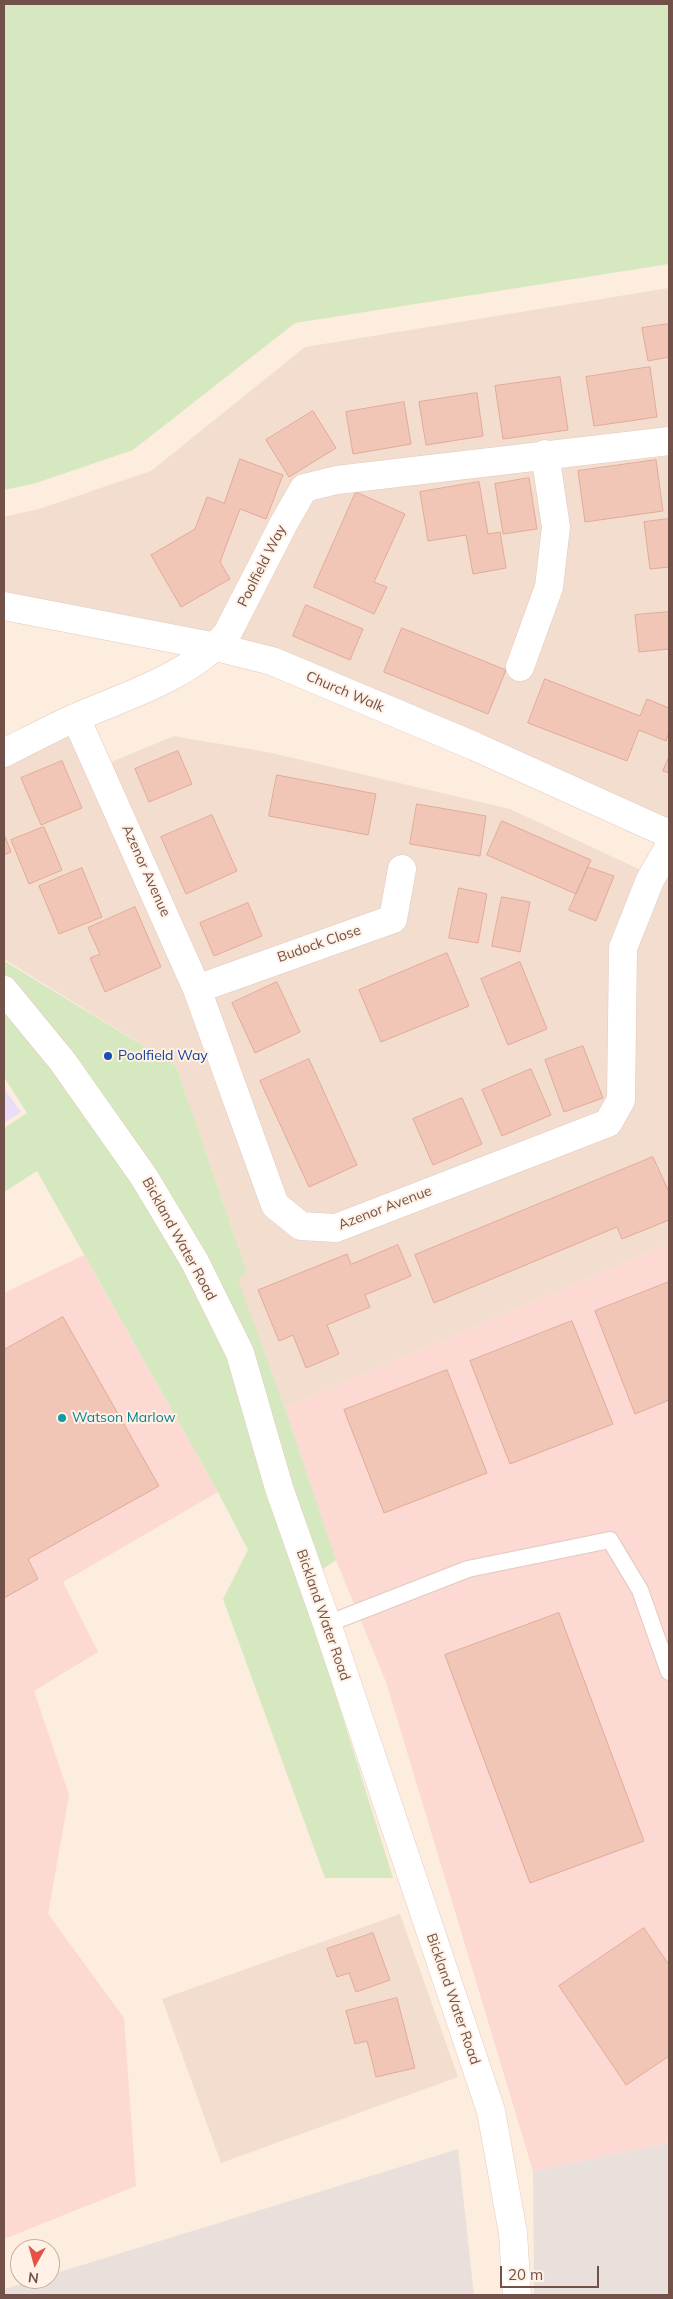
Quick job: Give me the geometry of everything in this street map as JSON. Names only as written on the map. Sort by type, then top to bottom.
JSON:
[{"type":"street","name":"Poolfield Way","points":[[4,753],[76,718],[139,692],[187,666],[216,647],[227,634],[304,488],[337,480],[545,454],[669,441]]},
{"type":"street","points":[[520,668],[549,587],[556,527],[545,454]]},
{"type":"street","name":"Church Walk","points":[[4,606],[216,647],[272,661],[474,746],[669,834]]},
{"type":"street","name":"Azenor Avenue","points":[[76,718],[197,989],[274,1205],[301,1226],[336,1228],[608,1123],[621,1100],[623,948],[650,880],[669,847]]},
{"type":"street","name":"Budock Close","points":[[197,989],[393,919],[402,868]]},
{"type":"street","name":"Bickland Water Road","points":[[4,990],[63,1062],[144,1177],[195,1262],[240,1353],[279,1488],[327,1624],[491,2111],[513,2233],[517,2295]]},
{"type":"lane","points":[[327,1624],[468,1569],[610,1540],[640,1590],[669,1672]]},
{"type":"shaded area","points":[[669,288],[669,822],[470,730],[4,595],[4,517],[39,509],[151,471],[305,347]]},
{"type":"shaded area","points":[[73,727],[92,770],[174,736],[272,753],[510,809],[660,879],[669,879],[669,1244],[285,1408],[237,1280],[247,1272],[176,1066],[4,959],[4,762]]},
{"type":"shaded area","points":[[4,1088],[21,1112],[4,1123]]},
{"type":"shaded area","points":[[669,1244],[669,2143],[533,2171],[386,1682],[336,1560],[285,1408]]},
{"type":"shaded area","points":[[84,1255],[218,1492],[63,1582],[98,1652],[34,1691],[69,1795],[48,1914],[124,2018],[136,2186],[4,2239],[4,1293]]},
{"type":"shaded area","points":[[400,1914],[458,2077],[221,2163],[162,1999]]},
{"type":"shaded area","points":[[669,2143],[669,2295],[534,2295],[533,2171]]},
{"type":"shaded area","points":[[458,2149],[474,2295],[4,2295],[4,2289],[10,2287],[10,2289],[60,2289],[60,2272]]},
{"type":"green space","points":[[4,4],[669,4],[669,264],[295,323],[133,450],[36,483],[4,490]]},
{"type":"green space","points":[[6,962],[176,1066],[247,1272],[238,1280],[285,1408],[336,1560],[301,1584],[393,1878],[325,1878],[223,1599],[248,1550],[218,1492],[37,1171],[4,1192],[4,1128],[27,1113],[4,1077],[4,963]]},
{"type":"building","points":[[669,324],[669,357],[648,361],[642,328]]},
{"type":"building","points":[[650,367],[657,417],[594,426],[586,377]]},
{"type":"building","points":[[560,377],[568,430],[503,439],[495,386]]},
{"type":"building","points":[[477,393],[483,436],[426,445],[419,402]]},
{"type":"building","points":[[404,402],[411,444],[353,454],[346,412]]},
{"type":"building","points":[[313,411],[336,448],[289,477],[266,440]]},
{"type":"building","points":[[240,459],[283,475],[266,519],[240,509],[220,562],[230,579],[181,607],[151,555],[195,529],[207,497],[224,503]]},
{"type":"building","points":[[656,460],[663,511],[585,522],[578,471]]},
{"type":"building","points":[[529,478],[537,529],[503,534],[495,484]]},
{"type":"building","points":[[479,482],[488,534],[500,532],[506,568],[473,574],[466,535],[428,541],[420,492]]},
{"type":"building","points":[[356,492],[405,514],[374,582],[387,587],[374,614],[314,587]]},
{"type":"building","points":[[669,519],[669,567],[650,569],[644,522]]},
{"type":"building","points":[[306,605],[363,629],[350,660],[293,636]]},
{"type":"building","points":[[669,612],[669,649],[639,652],[635,615]]},
{"type":"building","points":[[402,628],[506,670],[488,714],[384,672]]},
{"type":"building","points":[[545,679],[640,716],[647,699],[669,708],[669,732],[666,741],[639,730],[627,761],[528,723]]},
{"type":"building","points":[[178,751],[192,784],[149,802],[135,769]]},
{"type":"building","points":[[669,757],[669,773],[663,771]]},
{"type":"building","points":[[62,761],[82,808],[41,825],[21,778]]},
{"type":"building","points":[[277,775],[376,794],[368,835],[269,816]]},
{"type":"building","points":[[417,804],[486,816],[480,856],[410,844]]},
{"type":"building","points":[[212,815],[237,871],[186,894],[161,837]]},
{"type":"building","points":[[502,821],[591,860],[576,894],[487,855]]},
{"type":"building","points":[[44,827],[62,870],[29,884],[11,840]]},
{"type":"building","points":[[4,834],[11,852],[4,855]]},
{"type":"building","points":[[588,867],[614,876],[596,921],[569,910]]},
{"type":"building","points":[[82,868],[102,917],[59,934],[39,886]]},
{"type":"building","points":[[459,888],[487,894],[478,943],[449,938]]},
{"type":"building","points":[[502,897],[530,902],[520,952],[492,946]]},
{"type":"building","points":[[248,903],[262,936],[214,956],[200,923]]},
{"type":"building","points":[[135,907],[161,967],[105,992],[90,958],[100,954],[88,928]]},
{"type":"building","points":[[447,953],[469,1006],[381,1042],[359,990]]},
{"type":"building","points":[[520,962],[547,1029],[508,1045],[481,979]]},
{"type":"building","points":[[277,982],[300,1032],[255,1053],[232,1003]]},
{"type":"building","points":[[583,1046],[603,1098],[564,1112],[545,1060]]},
{"type":"building","points":[[309,1059],[357,1165],[309,1187],[260,1081]]},
{"type":"building","points":[[531,1069],[551,1115],[502,1136],[482,1090]]},
{"type":"building","points":[[462,1098],[482,1144],[433,1165],[413,1119]]},
{"type":"building","points":[[653,1157],[669,1192],[669,1220],[622,1239],[617,1227],[434,1303],[415,1255]]},
{"type":"building","points":[[398,1245],[411,1276],[365,1295],[370,1307],[327,1325],[339,1354],[306,1368],[293,1335],[279,1341],[258,1290],[347,1254],[351,1264]]},
{"type":"building","points":[[669,1282],[669,1400],[635,1414],[595,1311]]},
{"type":"building","name":"Watson Marlow","points":[[63,1317],[159,1486],[28,1559],[38,1579],[4,1598],[4,1350]]},
{"type":"building","points":[[572,1321],[613,1424],[510,1464],[470,1361]]},
{"type":"building","points":[[447,1370],[487,1473],[384,1513],[344,1410]]},
{"type":"building","points":[[559,1613],[644,1841],[530,1883],[445,1655]]},
{"type":"building","points":[[644,1928],[669,1965],[669,2056],[626,2085],[559,1986]]},
{"type":"building","points":[[373,1933],[390,1980],[356,1992],[349,1973],[337,1977],[327,1949]]},
{"type":"building","points":[[397,1998],[415,2068],[376,2077],[367,2041],[355,2044],[346,2011]]},
{"type":"place","name":"Poolfield Way","points":[[108,1056]]},
{"type":"place","name":"Watson Marlow","points":[[62,1418]]}]
